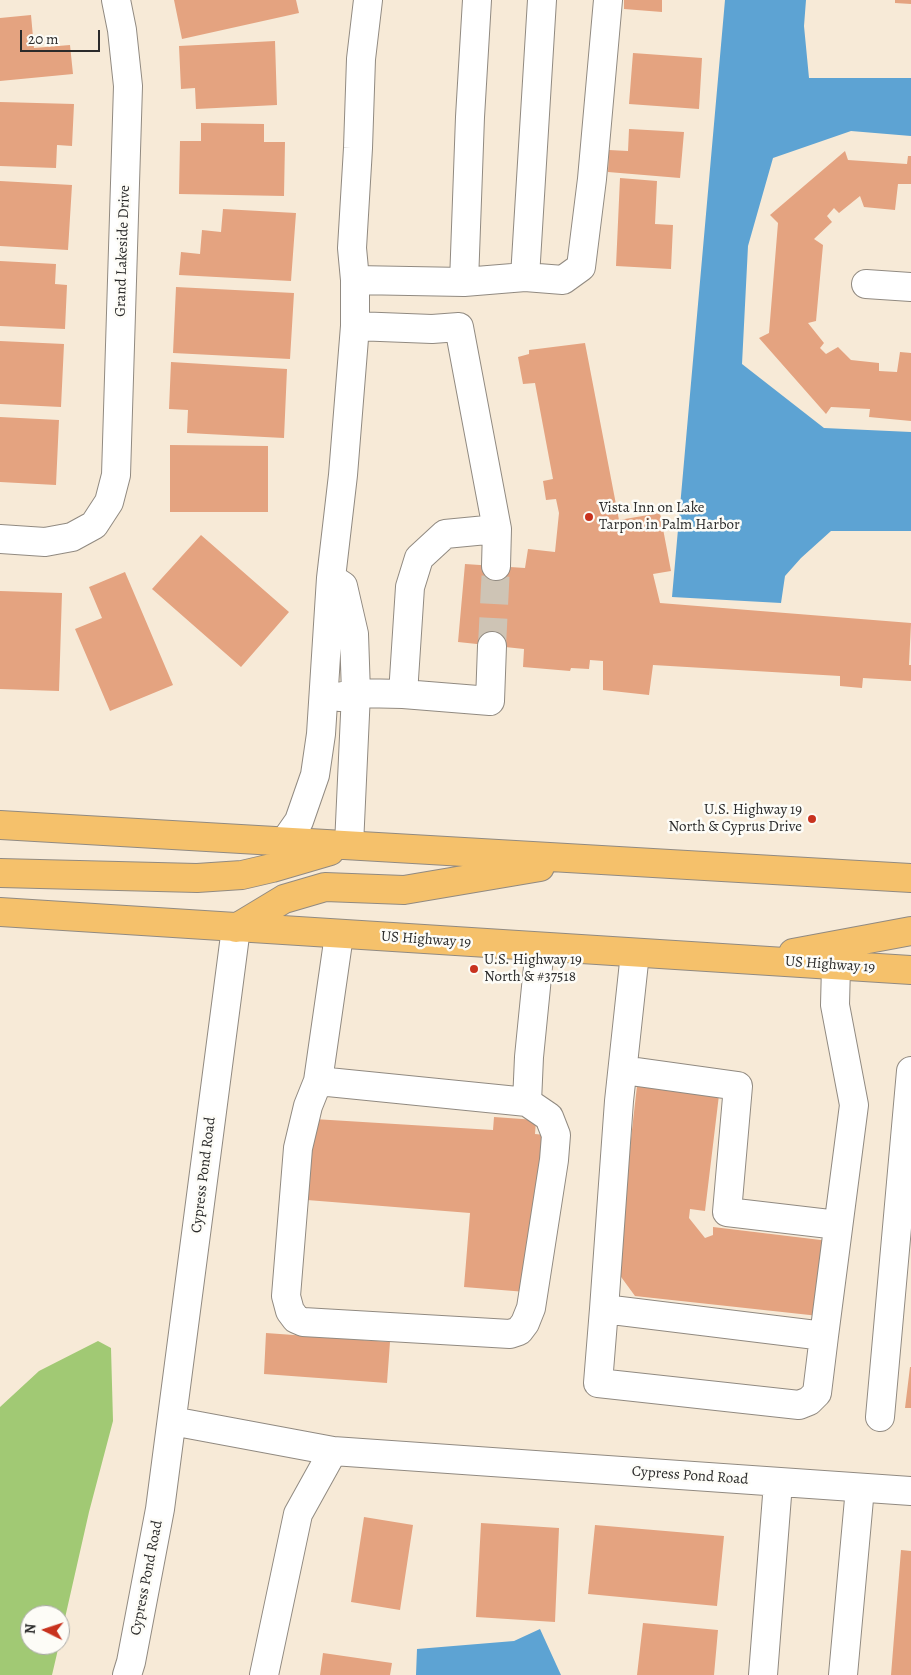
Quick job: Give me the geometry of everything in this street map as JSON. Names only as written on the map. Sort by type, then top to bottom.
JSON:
[{"type":"highway","points":[[0,824],[911,878]]},
{"type":"highway","points":[[0,872],[197,878],[242,875],[349,845]]},
{"type":"highway","points":[[236,928],[284,899],[324,887],[404,890],[591,859]]},
{"type":"highway","name":"US Highway 19","points":[[0,912],[911,970]]},
{"type":"highway","points":[[755,960],[911,931]]},
{"type":"street","name":"Grand Lakeside Drive","points":[[0,539],[45,542],[72,537],[94,525],[109,502],[116,475],[128,86],[122,30],[116,0]]},
{"type":"street","points":[[285,841],[299,820],[315,775],[321,734],[331,578],[343,475],[354,326],[355,280],[352,248],[361,59],[368,0]]},
{"type":"street","points":[[464,282],[470,117],[477,0]]},
{"type":"street","points":[[525,277],[542,0]]},
{"type":"street","points":[[355,280],[464,282],[525,277],[563,280],[581,267],[592,179],[608,0]]},
{"type":"street","points":[[866,284],[911,287]]},
{"type":"street","points":[[354,326],[432,329],[459,327],[497,529],[496,566]]},
{"type":"street","points":[[403,694],[410,587],[419,558],[445,534],[497,529]]},
{"type":"street","points":[[331,578],[343,586],[354,634],[356,693],[349,845]]},
{"type":"street","points":[[323,700],[356,693],[403,694],[490,701],[492,646]]},
{"type":"street","name":"Cypress Pond Road","points":[[127,1675],[160,1509],[236,928]]},
{"type":"street","points":[[318,1081],[527,1102],[549,1117],[556,1135],[554,1160],[531,1308],[525,1323],[519,1331],[510,1334],[303,1322],[290,1312],[286,1296],[298,1148],[308,1106],[318,1081],[339,935]]},
{"type":"street","points":[[527,1102],[529,1056],[540,947]]},
{"type":"street","points":[[635,953],[622,1070],[598,1383],[800,1405],[817,1393],[854,1105],[835,1005],[836,966]]},
{"type":"street","points":[[622,1070],[738,1086],[727,1212],[838,1225]]},
{"type":"street","points":[[880,1416],[910,1081]]},
{"type":"street","points":[[604,1309],[824,1336]]},
{"type":"street","name":"Cypress Pond Road","points":[[172,1421],[333,1451],[911,1491]]},
{"type":"street","points":[[264,1675],[298,1514],[333,1451]]},
{"type":"street","points":[[763,1675],[778,1483]]},
{"type":"street","points":[[843,1675],[860,1488]]},
{"type":"green space","points":[[98,1341],[111,1348],[113,1421],[89,1512],[68,1605],[20,1605],[20,1655],[57,1655],[52,1675],[0,1675],[0,1407],[39,1371]]},
{"type":"water","points":[[725,0],[806,0],[804,26],[809,78],[911,78],[911,136],[851,131],[773,158],[748,246],[742,364],[824,428],[911,432],[911,531],[831,531],[801,558],[785,576],[781,603],[672,597]]},
{"type":"water","points":[[540,1629],[561,1675],[416,1675],[417,1649],[514,1641]]},
{"type":"building","points":[[174,0],[296,0],[299,13],[182,39]]},
{"type":"building","points":[[624,0],[662,0],[662,12],[624,9]]},
{"type":"building","points":[[895,0],[911,0],[911,4],[895,3]]},
{"type":"building","points":[[31,15],[34,48],[70,45],[73,74],[0,81],[0,18]]},
{"type":"building","points":[[275,41],[277,105],[196,109],[195,88],[181,89],[179,46]]},
{"type":"building","points":[[633,53],[702,58],[699,109],[629,104]]},
{"type":"building","points":[[0,102],[74,104],[72,146],[57,145],[56,168],[0,166]]},
{"type":"building","points":[[201,123],[264,124],[264,142],[285,142],[284,196],[179,194],[180,141],[201,141]]},
{"type":"building","points":[[629,129],[684,132],[680,178],[608,172],[609,150],[628,151]]},
{"type":"building","points":[[845,151],[848,160],[907,164],[908,156],[911,156],[911,184],[898,184],[895,210],[864,207],[860,196],[839,213],[834,208],[827,216],[832,222],[814,239],[823,245],[816,321],[808,323],[824,343],[820,348],[826,354],[838,347],[851,360],[879,363],[879,371],[897,372],[900,352],[911,353],[911,421],[869,417],[870,409],[831,407],[826,414],[759,338],[769,333],[778,223],[770,215]]},
{"type":"building","points":[[620,178],[657,181],[655,224],[673,225],[671,269],[616,266]]},
{"type":"building","points":[[0,181],[72,185],[68,250],[0,246]]},
{"type":"building","points":[[223,209],[296,213],[291,281],[179,275],[181,252],[200,254],[202,230],[221,232]]},
{"type":"building","points":[[0,261],[56,264],[55,284],[67,285],[65,329],[0,326]]},
{"type":"building","points":[[176,287],[294,293],[290,359],[173,353]]},
{"type":"building","points":[[0,341],[64,344],[61,407],[0,404]]},
{"type":"building","name":"Vista Inn on Lake Tarpon in Palm Harbor","points":[[585,343],[619,520],[660,513],[671,571],[653,574],[660,603],[911,623],[909,665],[911,665],[911,681],[863,678],[862,688],[840,686],[840,676],[653,665],[649,695],[603,690],[603,661],[590,660],[589,669],[571,668],[570,671],[523,667],[524,649],[458,642],[465,564],[525,568],[528,549],[555,552],[559,513],[556,499],[546,500],[543,481],[553,479],[535,383],[523,384],[518,357],[529,354],[529,350]]},
{"type":"building","points":[[171,362],[287,369],[284,438],[187,433],[188,410],[169,409]]},
{"type":"building","points":[[0,417],[59,420],[56,485],[0,482]]},
{"type":"building","points":[[170,445],[268,446],[268,512],[170,512]]},
{"type":"building","points":[[201,535],[289,612],[241,667],[152,589]]},
{"type":"building","points":[[125,572],[173,685],[110,711],[75,629],[102,618],[89,587]]},
{"type":"building","points":[[0,591],[62,593],[59,691],[0,689]]},
{"type":"building","points":[[637,1086],[719,1095],[705,1211],[690,1209],[689,1218],[705,1238],[713,1235],[713,1227],[829,1241],[819,1316],[635,1296],[616,1270]]},
{"type":"building","points":[[494,1117],[536,1120],[535,1134],[545,1135],[526,1292],[464,1287],[470,1213],[307,1200],[314,1119],[493,1130]]},
{"type":"building","points":[[266,1333],[390,1342],[387,1383],[264,1374]]},
{"type":"building","points":[[910,1367],[911,1408],[905,1408]]},
{"type":"building","points":[[364,1517],[413,1525],[400,1610],[351,1602]]},
{"type":"building","points":[[481,1523],[559,1528],[555,1622],[476,1617]]},
{"type":"building","points":[[595,1525],[724,1536],[717,1606],[588,1594]]},
{"type":"building","points":[[901,1550],[911,1551],[911,1675],[891,1675]]},
{"type":"building","points":[[643,1623],[718,1630],[714,1675],[637,1675]]},
{"type":"building","points":[[323,1653],[392,1663],[390,1675],[320,1675]]},
{"type":"tunnel","points":[[492,646],[496,566]]},
{"type":"place","name":"Vista Inn on Lake Tarpon in Palm Harbor","points":[[589,517]]},
{"type":"place","name":"U.S. Highway 19 North & Cyprus Drive","points":[[812,819]]},
{"type":"place","name":"U.S. Highway 19 North & #37518","points":[[474,969]]}]
